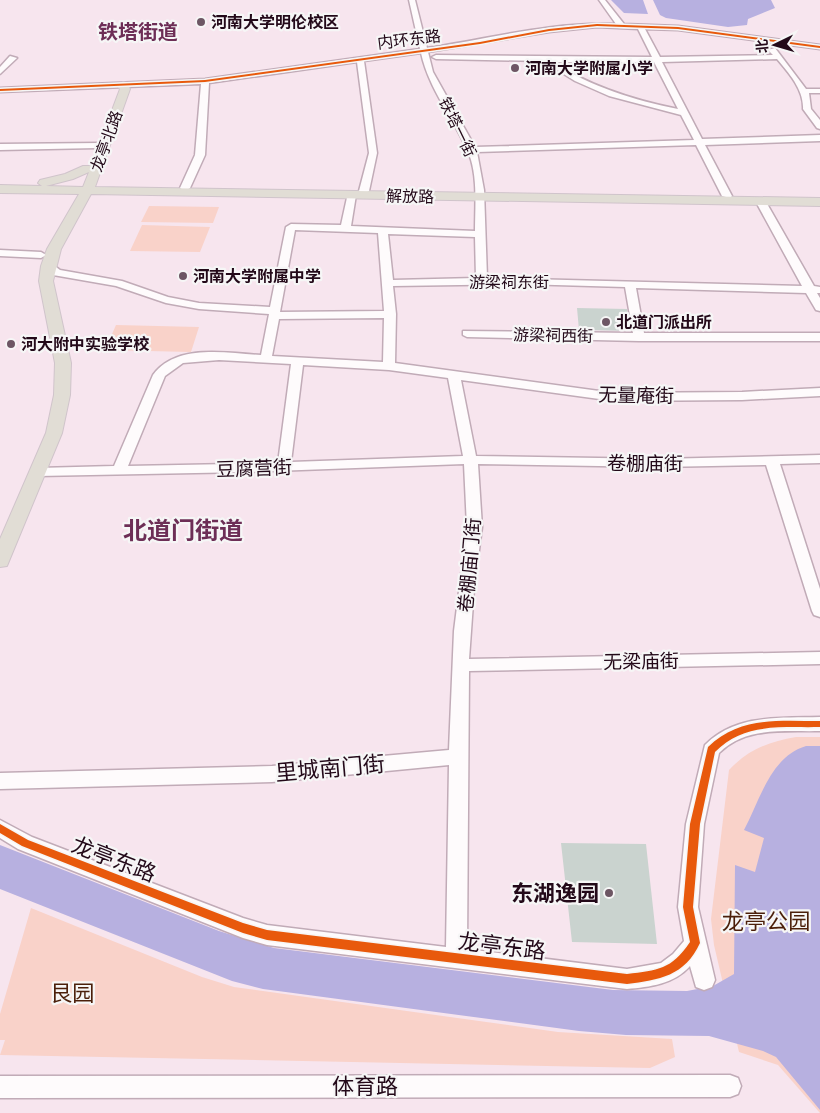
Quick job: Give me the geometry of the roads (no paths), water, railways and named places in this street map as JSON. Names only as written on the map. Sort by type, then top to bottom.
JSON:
[{"type":"main road","name":"龙亭北路","points":[[92,167],[96,144],[118,90],[124,85]]},
{"type":"main road","name":"龙亭北路","points":[[0,531],[42,433],[51,396],[52,365],[48,327],[37,282],[44,260],[54,249],[62,212],[83,189],[125,89],[124,85]]},
{"type":"main road","points":[[6,188],[56,181],[92,167],[107,181],[138,189]]},
{"type":"main road","name":"解放路","points":[[6,188],[364,191],[820,202]]},
{"type":"main road","points":[[6,188],[46,196],[62,212],[80,208],[96,200],[138,189]]},
{"type":"main road","name":"解放路","points":[[138,189],[351,195],[477,194],[820,197]]},
{"type":"main road","name":"龙亭北路","points":[[0,561],[54,433],[62,395],[63,364],[46,281],[44,260]]},
{"type":"street","points":[[408,0],[422,53]]},
{"type":"street","points":[[412,0],[422,53]]},
{"type":"street","points":[[602,0],[621,25]]},
{"type":"street","name":"内环东路","points":[[0,90],[205,81],[360,59],[422,53],[549,30],[621,25],[678,28],[820,47]]},
{"type":"street","points":[[640,26],[727,196]]},
{"type":"street","points":[[764,41],[779,57],[803,91],[808,100],[807,109],[820,126]]},
{"type":"street","points":[[422,53],[546,60],[779,57]]},
{"type":"street","name":"铁塔一街","points":[[422,53],[429,72],[471,150],[478,174],[477,194]]},
{"type":"street","name":"铁塔一街","points":[[422,53],[425,72],[467,150],[477,194]]},
{"type":"street","points":[[0,72],[13,58]]},
{"type":"street","points":[[360,59],[373,153],[364,191]]},
{"type":"street","points":[[546,60],[574,78],[603,90],[653,107],[684,113]]},
{"type":"street","points":[[185,188],[200,155],[205,81]]},
{"type":"street","points":[[803,91],[820,91]]},
{"type":"street","points":[[471,150],[820,138]]},
{"type":"street","points":[[0,147],[96,144]]},
{"type":"street","points":[[477,194],[482,281]]},
{"type":"street","points":[[346,228],[351,195]]},
{"type":"street","points":[[761,202],[815,290],[820,308]]},
{"type":"street","points":[[266,358],[292,227],[480,234]]},
{"type":"street","points":[[383,230],[390,314],[389,366]]},
{"type":"street","points":[[0,253],[44,260],[57,273],[118,283],[166,300],[199,306],[275,314],[390,314]]},
{"type":"street","name":"游梁祠东街","points":[[388,283],[482,281],[815,290]]},
{"type":"street","points":[[630,284],[639,337]]},
{"type":"street","name":"游梁祠西街","points":[[467,333],[639,337],[820,336]]},
{"type":"street","name":"无量庵街","points":[[120,471],[159,375],[166,367],[193,357],[266,358],[389,366],[614,397],[742,396],[820,392]]},
{"type":"street","points":[[284,467],[288,422],[298,360]]},
{"type":"street","name":"卷棚庙门街","points":[[454,375],[470,460],[474,491],[475,526],[474,550],[466,588],[458,757]]},
{"type":"street","name":"卷棚庙街","points":[[470,460],[598,463],[772,462],[820,459]]},
{"type":"street","name":"豆腐营街","points":[[38,472],[284,467],[470,460]]},
{"type":"street","points":[[772,462],[790,512],[799,547],[820,611]]},
{"type":"street","name":"无梁庙街","points":[[461,665],[820,658]]},
{"type":"street","points":[[704,980],[688,907],[695,824],[710,750],[720,740],[738,731],[760,724],[820,724]]},
{"type":"street","points":[[456,958],[458,757]]},
{"type":"street","name":"里城南门街","points":[[0,781],[272,774],[458,757]]},
{"type":"street","name":"龙亭东路","points":[[0,828],[25,843],[243,928],[267,935],[627,980],[658,976],[673,970],[682,962],[695,943]]},
{"type":"street","name":"体育路","points":[[0,1087],[730,1086]]},
{"type":"place","name":"河南大学明伦校区","points":[[201,22]]},
{"type":"place","name":"河南大学附属小学","points":[[515,68]]},
{"type":"place","name":"河南大学附属中学","points":[[183,276]]},
{"type":"place","name":"北道门派出所","points":[[606,322]]},
{"type":"place","name":"河大附中实验学校","points":[[11,344]]},
{"type":"place","name":"东湖逸园","points":[[609,893]]},
{"type":"district","name":"铁塔街道","points":[[138,32]]},
{"type":"district","name":"北道门街道","points":[[183,530]]},
{"type":"park label","name":"龙亭公园","points":[[766,921]]},
{"type":"park label","name":"艮园","points":[[72,993]]}]
